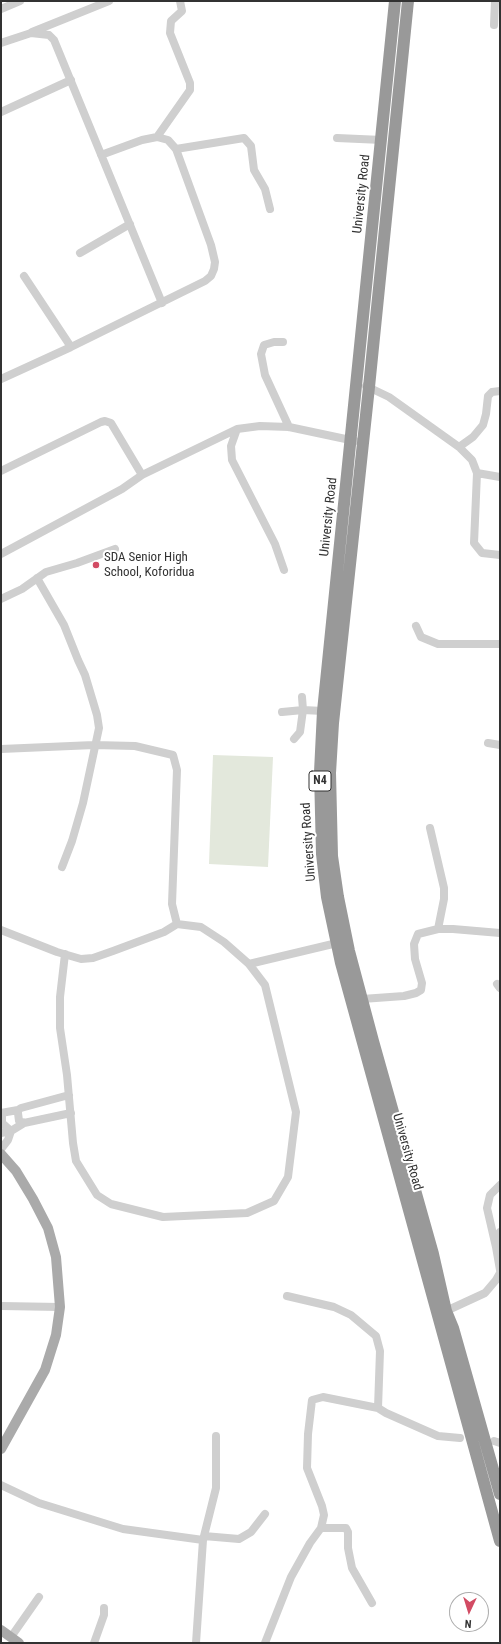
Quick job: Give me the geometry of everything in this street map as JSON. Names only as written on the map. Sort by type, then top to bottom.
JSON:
[{"type":"highway","name":"University Road","points":[[395,1],[382,140],[356,382],[356,441],[330,773],[332,856],[349,951],[362,999],[368,1042],[500,1542]]},
{"type":"highway","name":"University Road","points":[[408,1],[369,388],[356,441],[324,711],[320,772],[322,854],[327,896],[341,963],[368,1042],[433,1254],[446,1311],[453,1328],[500,1494]]},
{"type":"main road","points":[[1,1154],[16,1171],[48,1228],[56,1257],[60,1307],[56,1335],[45,1370],[1,1449]]},
{"type":"main road","points":[[1,1630],[15,1640]]},
{"type":"street","points":[[1,9],[20,1]]},
{"type":"street","points":[[1,43],[31,33],[109,1]]},
{"type":"street","points":[[157,137],[190,90],[190,83],[170,32],[171,21],[182,11],[180,1]]},
{"type":"street","points":[[494,25],[495,1]]},
{"type":"street","points":[[31,33],[49,35],[54,40],[162,303]]},
{"type":"street","points":[[1,112],[71,80]]},
{"type":"street","points":[[1,379],[162,303],[205,281],[211,276],[215,262],[211,245],[176,149],[168,140],[157,137],[142,140],[101,155]]},
{"type":"street","points":[[176,149],[244,138],[251,146],[254,170],[265,189],[270,209]]},
{"type":"street","points":[[337,138],[382,140]]},
{"type":"street","points":[[80,253],[130,224]]},
{"type":"street","points":[[24,276],[71,346]]},
{"type":"street","points":[[283,342],[274,342],[264,345],[261,354],[265,375],[289,427]]},
{"type":"street","points":[[356,382],[389,397],[460,447],[472,460],[477,473],[474,543],[482,553],[500,555]]},
{"type":"street","points":[[460,447],[473,437],[483,425],[488,396],[492,392],[500,391]]},
{"type":"street","points":[[1,471],[105,421],[111,423],[142,475]]},
{"type":"street","points":[[1,554],[122,489],[142,475],[237,429],[260,426],[289,427],[356,441]]},
{"type":"street","points":[[237,429],[231,446],[232,460],[275,544],[284,570]]},
{"type":"street","points":[[477,473],[500,477]]},
{"type":"street","points":[[1,599],[22,589],[46,572],[77,563],[115,549]]},
{"type":"street","points":[[37,578],[64,624],[85,675],[97,715],[99,728],[94,745],[83,803],[72,841],[62,866]]},
{"type":"street","points":[[416,626],[421,637],[438,644],[500,644]]},
{"type":"street","points":[[294,739],[300,732],[303,710],[302,697]]},
{"type":"street","points":[[282,712],[303,710],[324,711]]},
{"type":"street","points":[[488,743],[500,745]]},
{"type":"street","points":[[1,749],[94,745],[135,746],[173,755],[177,770],[172,904],[177,924]]},
{"type":"street","points":[[430,828],[444,888],[444,899],[438,929]]},
{"type":"street","points":[[1,930],[81,959],[93,958],[164,932],[177,924],[201,927],[224,942],[249,964],[265,986],[296,1112],[288,1177],[274,1201],[246,1213],[163,1217],[111,1204],[97,1195],[76,1161],[60,1028],[60,997],[65,954]]},
{"type":"street","points":[[362,999],[404,996],[421,990],[422,983],[415,959],[414,944],[418,934],[438,929],[500,933]]},
{"type":"street","points":[[249,964],[337,942]]},
{"type":"street","points":[[11,1131],[2,1123],[1,1113],[18,1110],[69,1095]]},
{"type":"street","points":[[18,1110],[19,1120],[24,1123]]},
{"type":"street","points":[[1,1133],[11,1131],[24,1123],[71,1113]]},
{"type":"street","points":[[1,1149],[8,1140],[11,1131]]},
{"type":"street","points":[[446,1311],[485,1293],[496,1280],[500,1271],[487,1208],[490,1195],[500,1185]]},
{"type":"street","points":[[496,1247],[500,1232]]},
{"type":"street","points":[[287,1296],[334,1307],[351,1315],[376,1336],[380,1351],[378,1408]]},
{"type":"street","points":[[1,1306],[60,1307]]},
{"type":"street","points":[[264,1643],[291,1577],[310,1543],[321,1528],[324,1515],[307,1468],[308,1434],[312,1400],[323,1397],[378,1408],[438,1436],[460,1438]]},
{"type":"street","points":[[196,1643],[204,1538],[216,1488],[216,1436]]},
{"type":"street","points":[[1,1485],[39,1503],[123,1529],[204,1538],[239,1539],[251,1532],[265,1514]]},
{"type":"street","points":[[321,1528],[346,1528],[348,1532],[348,1548],[352,1568],[372,1603]]},
{"type":"street","points":[[15,1640],[40,1597]]},
{"type":"street","points":[[94,1643],[104,1615],[104,1608]]},
{"type":"shaded area","points":[[213,755],[273,757],[268,867],[209,864]]},
{"type":"place","name":"SDA Senior High School, Koforidua","points":[[96,565]]}]
